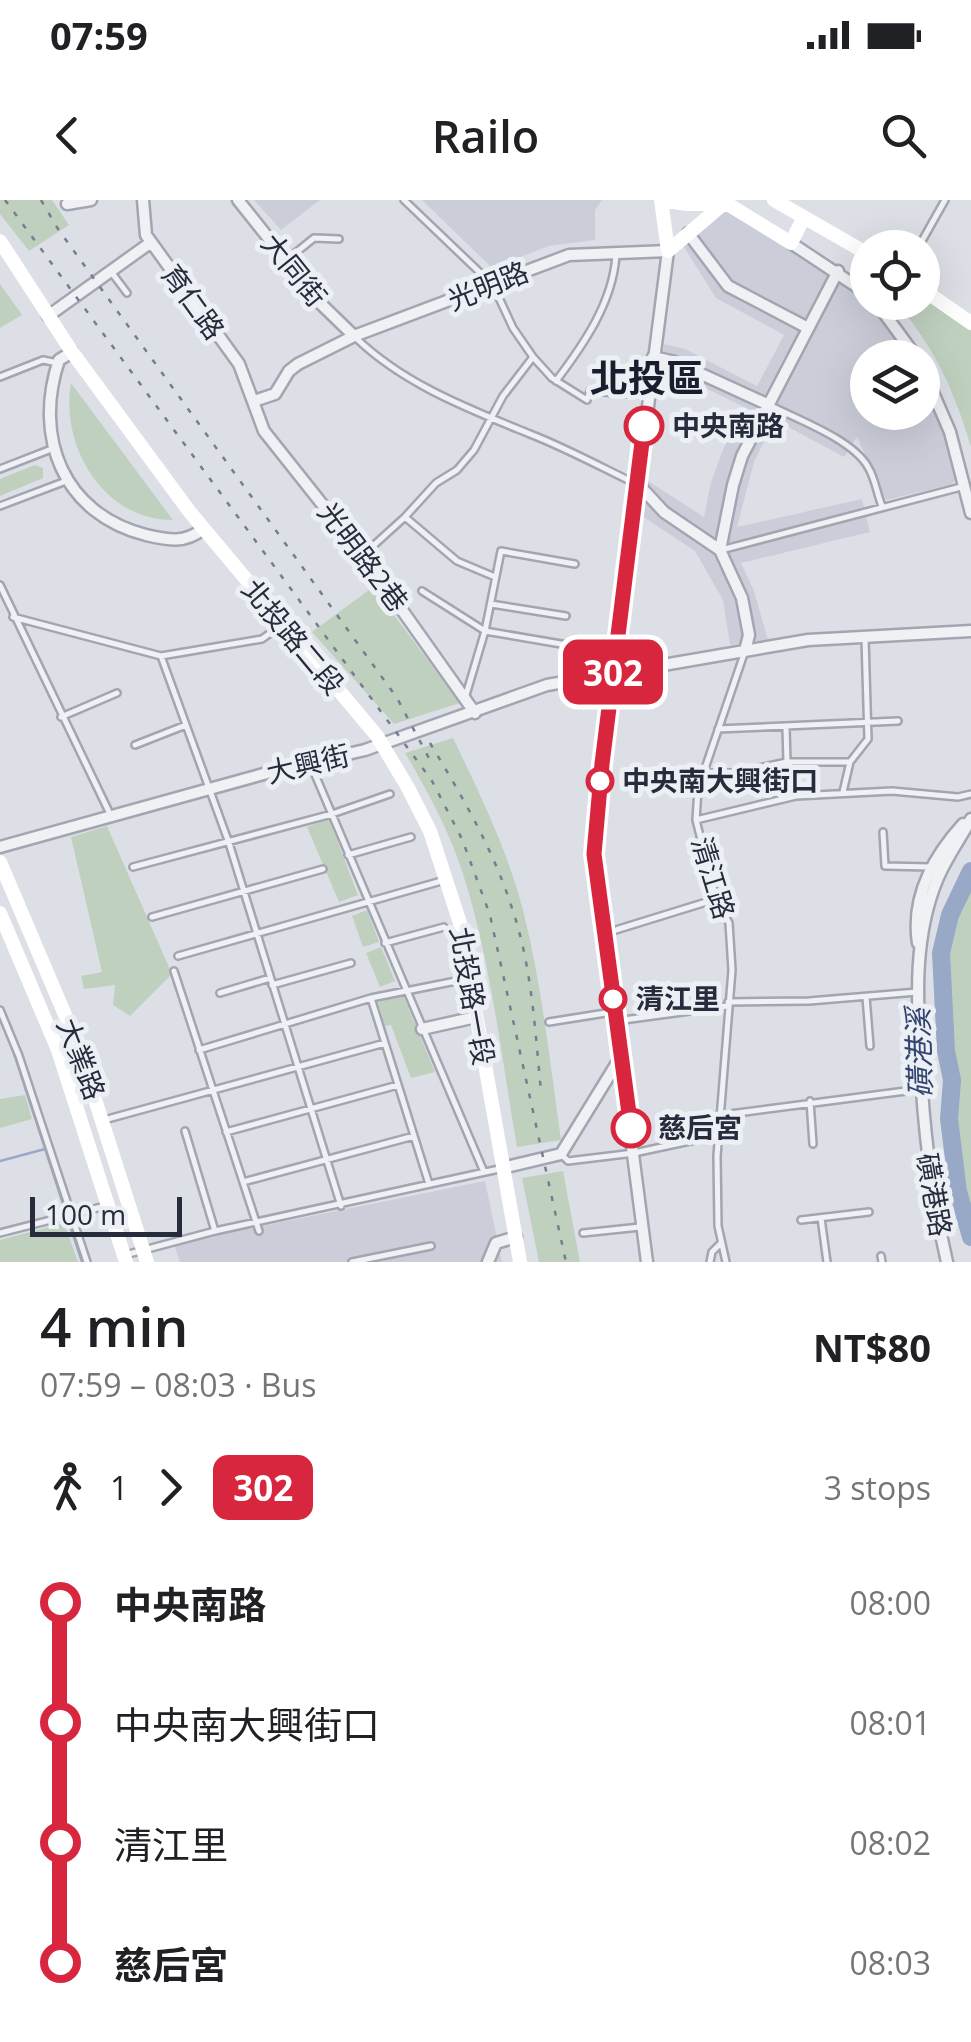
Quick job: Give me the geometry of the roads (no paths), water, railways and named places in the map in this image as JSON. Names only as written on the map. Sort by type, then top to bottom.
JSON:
[{"type":"street","points":[[67,204],[91,200]]},
{"type":"street","name":"育仁路","points":[[143,200],[144,228],[150,242],[239,364],[254,401]]},
{"type":"street","name":"大同街","points":[[238,200],[321,304],[354,336]]},
{"type":"street","points":[[648,1262],[594,854],[668,251],[661,200],[687,204],[727,201],[850,280]]},
{"type":"street","points":[[774,200],[850,244]]},
{"type":"street","points":[[668,251],[727,201]]},
{"type":"street","points":[[791,243],[804,217]]},
{"type":"street","points":[[688,233],[728,286],[808,328]]},
{"type":"street","name":"北投路二段","points":[[0,241],[72,352],[203,529],[382,744]]},
{"type":"street","points":[[48,316],[150,242]]},
{"type":"street","name":"光明路","points":[[254,401],[274,394],[298,364],[354,336],[568,255],[668,251]]},
{"type":"street","points":[[639,485],[664,512],[720,550],[732,485],[742,456],[838,271]]},
{"type":"street","points":[[940,301],[971,323]]},
{"type":"street","points":[[72,352],[58,363],[48,412],[54,448],[66,480],[78,496],[126,530],[168,540],[190,540],[203,529]]},
{"type":"street","points":[[653,356],[675,362],[769,405]]},
{"type":"street","name":"光明路2巷","points":[[254,401],[264,431],[363,555],[466,695],[475,713]]},
{"type":"street","points":[[940,409],[971,513]]},
{"type":"street","name":"清江路","points":[[720,550],[742,598],[749,635],[745,651]]},
{"type":"street","name":"大興街","points":[[0,847],[382,744],[547,685],[808,640],[971,631]]},
{"type":"street","name":"北投路一段","points":[[382,744],[430,831],[460,923],[520,1262]]},
{"type":"street","name":"磺港路","points":[[946,1262],[929,1178],[921,1089],[915,918],[930,868],[971,817]]},
{"type":"street","name":"磺港路","points":[[919,949],[937,880],[971,817]]},
{"type":"street","name":"大業路","points":[[0,862],[77,1043],[145,1256]]},
{"type":"street","name":"大業路","points":[[0,913],[58,1050],[125,1259]]},
{"type":"street","points":[[422,1029],[476,1017]]},
{"type":"street","points":[[502,1168],[562,1154],[620,1057]]},
{"type":"street","points":[[488,1262],[496,1242],[516,1236]]},
{"type":"lane","points":[[404,200],[493,285],[532,357],[556,381],[587,400],[590,390],[648,396]]},
{"type":"lane","points":[[928,230],[945,200]]},
{"type":"lane","points":[[286,261],[314,238],[339,240]]},
{"type":"lane","points":[[556,381],[577,352],[614,283],[616,254]]},
{"type":"lane","points":[[110,270],[127,293]]},
{"type":"lane","points":[[354,336],[375,356],[490,419],[532,434],[639,485]]},
{"type":"lane","points":[[363,555],[406,517],[436,483],[457,470],[474,450],[532,357]]},
{"type":"lane","points":[[0,377],[43,360],[58,363]]},
{"type":"lane","points":[[769,405],[854,452],[868,466],[882,506]]},
{"type":"lane","points":[[0,469],[54,448]]},
{"type":"lane","points":[[0,506],[66,480]]},
{"type":"lane","points":[[720,550],[964,486]]},
{"type":"lane","points":[[406,517],[457,561],[495,578]]},
{"type":"lane","points":[[466,695],[485,631],[501,551],[574,564]]},
{"type":"lane","points":[[0,584],[111,816]]},
{"type":"lane","points":[[422,590],[485,631],[617,653]]},
{"type":"lane","points":[[491,604],[566,616]]},
{"type":"lane","points":[[13,617],[161,656],[262,639],[282,625]]},
{"type":"lane","points":[[843,793],[850,762],[868,739],[866,638]]},
{"type":"lane","name":"清江路","points":[[726,1262],[720,1244],[719,1134],[732,970],[729,923],[716,899],[696,820],[698,789],[745,651]]},
{"type":"lane","points":[[161,656],[229,843],[340,1206]]},
{"type":"lane","points":[[62,716],[116,692]]},
{"type":"lane","points":[[718,729],[898,721]]},
{"type":"lane","points":[[134,745],[186,725]]},
{"type":"lane","points":[[786,728],[786,762]]},
{"type":"lane","points":[[310,762],[484,1172]]},
{"type":"lane","points":[[704,773],[735,773],[786,762],[850,762]]},
{"type":"lane","points":[[696,820],[796,796],[892,791],[971,794]]},
{"type":"lane","points":[[133,868],[332,814],[390,794]]},
{"type":"lane","points":[[883,832],[885,866],[930,868]]},
{"type":"lane","points":[[348,855],[411,837]]},
{"type":"lane","points":[[152,917],[322,869]]},
{"type":"lane","points":[[178,956],[447,880]]},
{"type":"lane","points":[[606,933],[716,899]]},
{"type":"lane","points":[[386,943],[444,928]]},
{"type":"lane","points":[[220,993],[351,963]]},
{"type":"lane","points":[[174,971],[258,1227]]},
{"type":"lane","points":[[199,1050],[370,998],[456,981]]},
{"type":"lane","points":[[548,1022],[727,1004],[917,992]]},
{"type":"lane","points":[[866,997],[870,1046]]},
{"type":"lane","points":[[370,998],[429,1184]]},
{"type":"lane","points":[[0,1010],[20,1056],[88,1262]]},
{"type":"lane","points":[[104,1120],[385,1043]]},
{"type":"lane","points":[[226,1132],[398,1085]]},
{"type":"lane","points":[[722,1115],[921,1089]]},
{"type":"lane","points":[[810,1101],[813,1144]]},
{"type":"lane","points":[[185,1131],[214,1231]]},
{"type":"lane","points":[[562,1154],[568,1160],[634,1153],[719,1134]]},
{"type":"lane","points":[[243,1182],[415,1136]]},
{"type":"lane","points":[[125,1259],[145,1256],[214,1231],[258,1227],[502,1168]]},
{"type":"lane","points":[[0,1232],[108,1205]]},
{"type":"lane","points":[[801,1220],[869,1212]]},
{"type":"lane","points":[[821,1218],[826,1262]]},
{"type":"lane","points":[[583,1233],[643,1226]]},
{"type":"lane","points":[[710,1262],[712,1252],[720,1244]]},
{"type":"lane","points":[[352,1262],[431,1246]]},
{"type":"waterway","name":"磺港溪","points":[[971,871],[950,915],[941,953],[946,1051],[952,1080],[949,1119],[958,1191],[971,1237]]},
{"type":"waterway","points":[[10,1041],[82,1262]]},
{"type":"waterway","points":[[0,1161],[45,1149]]},
{"type":"railway","points":[[5,200],[432,781],[462,839],[490,915],[566,1262]]},
{"type":"railway","points":[[41,200],[58,229],[397,698],[431,762]]},
{"type":"railway","points":[[430,743],[486,844],[512,908],[528,976],[541,1091]]},
{"type":"place","name":"中央南路","points":[[644,426]]},
{"type":"place","name":"中央南大興街口","points":[[600,781]]},
{"type":"place","name":"清江里","points":[[613,999]]},
{"type":"place","name":"慈后宮","points":[[631,1128]]},
{"type":"district","name":"北投區","points":[[647,379]]}]
